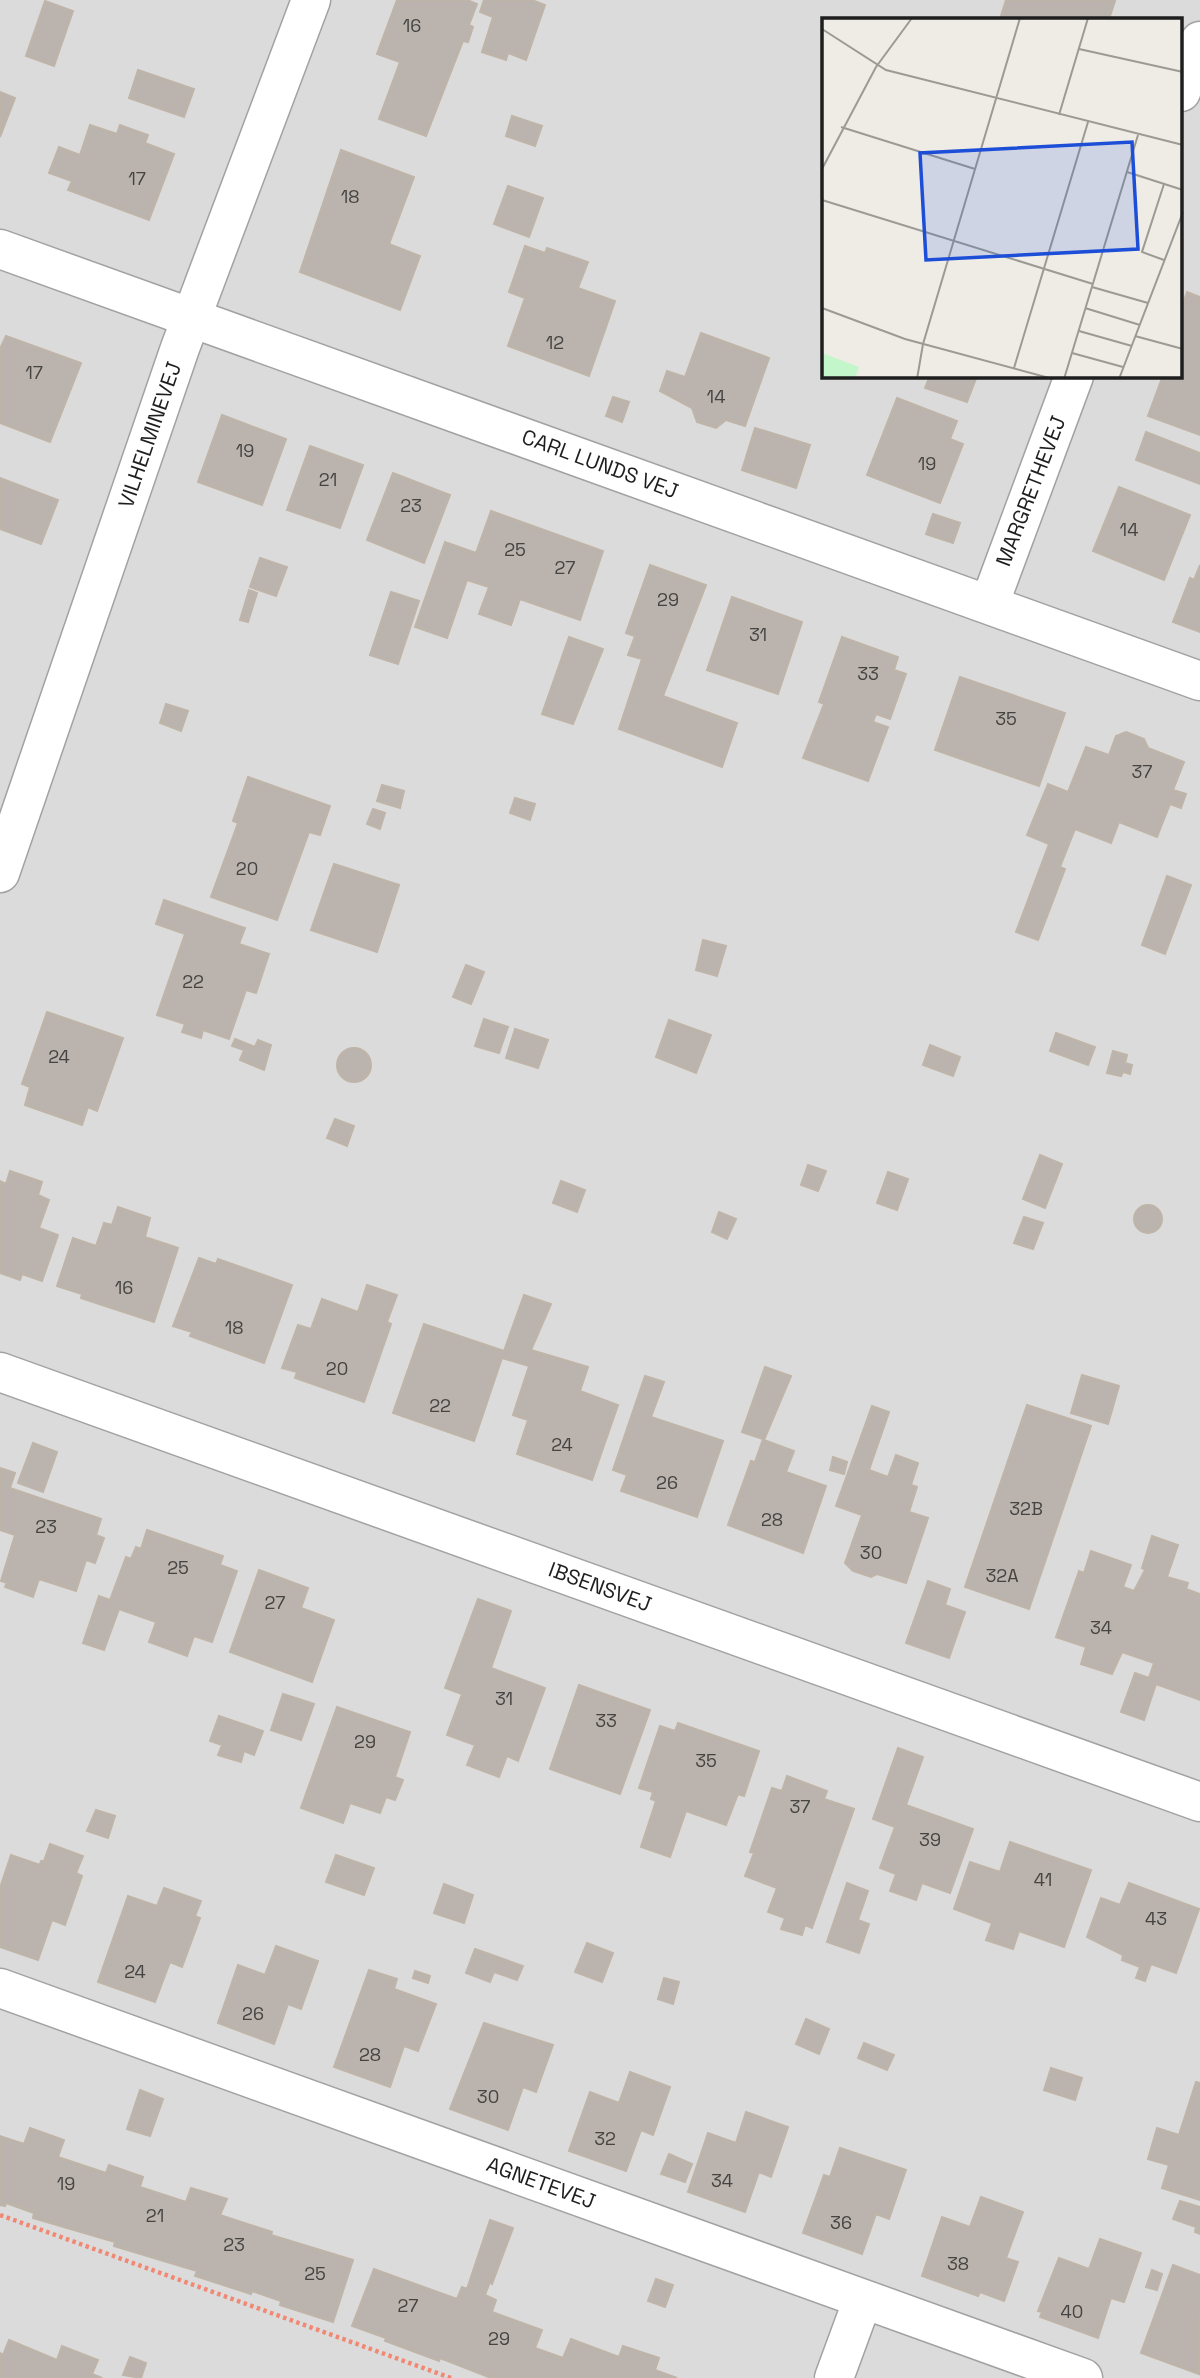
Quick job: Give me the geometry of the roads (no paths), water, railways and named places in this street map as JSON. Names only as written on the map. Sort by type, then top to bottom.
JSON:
[{"type":"street","name":"VILHELMINEVEJ","points":[[0,873],[192,318],[312,0]]},
{"type":"street","points":[[1182,89],[1200,41]]},
{"type":"street","name":"CARL LUNDS VEJ","points":[[0,249],[1200,681]]},
{"type":"street","name":"MARGRETHEVEJ","points":[[989,605],[1073,378]]},
{"type":"street","name":"IBSENSVEJ","points":[[0,1372],[1200,1802]]},
{"type":"street","name":"AGNETEVEJ","points":[[0,1988],[1083,2378]]},
{"type":"street","points":[[834,2378],[863,2299]]}]
